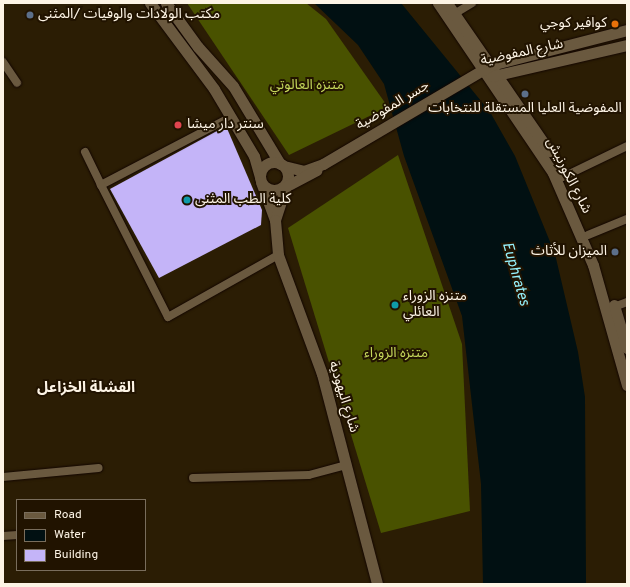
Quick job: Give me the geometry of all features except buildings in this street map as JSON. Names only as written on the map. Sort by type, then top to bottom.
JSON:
[{"type":"street","points":[[150,3],[232,117],[256,161],[275,220]]},
{"type":"street","points":[[166,3],[198,47],[233,86],[282,165],[284,186],[275,220]]},
{"type":"street","name":"شارع الكورنيش","points":[[438,3],[490,71],[563,177],[588,235],[627,348]]},
{"type":"street","name":"شارع الكورنيش","points":[[447,3],[538,148],[567,203],[605,298],[625,372],[627,385]]},
{"type":"street","points":[[454,14],[472,3]]},
{"type":"street","name":"شارع المفوضية","points":[[469,78],[627,30]]},
{"type":"street","name":"شارع المفوضية","points":[[490,71],[627,45]]},
{"type":"street","points":[[3,62],[17,83]]},
{"type":"street","name":"جسر المفوضية","points":[[328,162],[469,78]]},
{"type":"street","points":[[102,185],[232,117]]},
{"type":"street","points":[[563,177],[627,146]]},
{"type":"street","points":[[85,152],[168,317],[278,255]]},
{"type":"street","points":[[261,180],[266,165],[282,165],[304,171],[328,162]]},
{"type":"street","points":[[261,180],[268,189],[284,186],[308,177],[328,162]]},
{"type":"street","points":[[588,235],[627,218]]},
{"type":"street","name":"شارع اليهودية","points":[[275,220],[278,255],[322,374],[378,584]]},
{"type":"street","points":[[614,307],[627,302]]},
{"type":"street","points":[[193,478],[309,475],[347,465]]},
{"type":"street","points":[[3,477],[99,468]]},
{"type":"street","points":[[3,536],[16,535]]},
{"type":"green space","name":"متنزه العالوتي","points":[[187,3],[306,3],[326,19],[388,107],[289,155]]},
{"type":"green space","name":"متنزه الزوراء","points":[[398,155],[462,344],[470,511],[381,533],[288,228]]},
{"type":"water","name":"Euphrates","points":[[314,3],[401,3],[490,112],[515,156],[555,254],[578,352],[585,397],[586,584],[483,584],[481,484],[462,316],[404,156],[384,84],[358,45]]},
{"type":"place","name":"مكتب الولادات والوفيات /المثنى","points":[[30,15]]},
{"type":"place","name":"كوافير كوجي","points":[[615,24]]},
{"type":"place","name":"المفوضية العليا المستقلة للنتخابات","points":[[525,94]]},
{"type":"place","name":"سنتر دار ميشا","points":[[178,125]]},
{"type":"place","name":"كلية الطب المثنى","points":[[187,200]]},
{"type":"place","name":"الميزان للأثاث","points":[[615,252]]},
{"type":"place","name":"متنزه الزوراء العائلي","points":[[395,305]]},
{"type":"district","name":"القشلة الخزاعل","points":[[86,389]]}]
